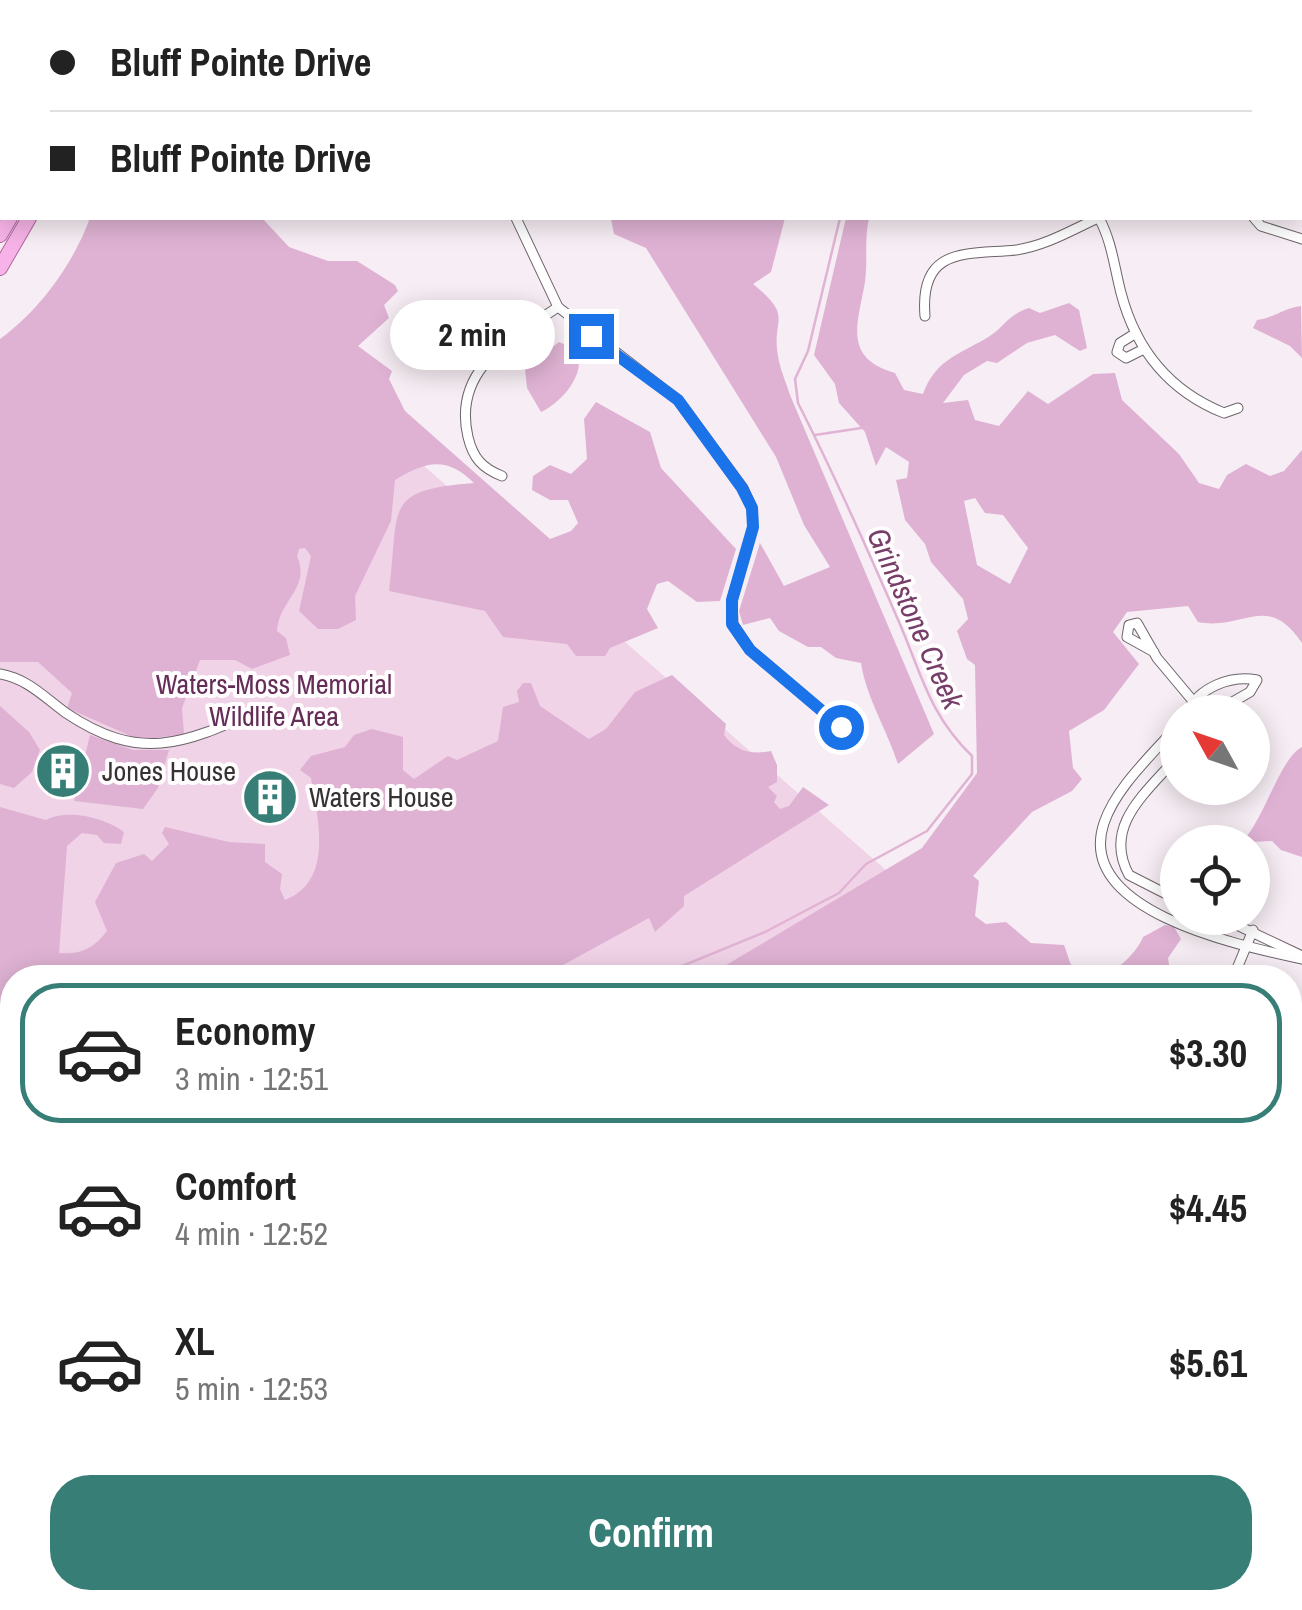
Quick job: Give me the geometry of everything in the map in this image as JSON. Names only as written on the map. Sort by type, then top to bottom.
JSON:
[{"type":"main road","points":[[0,268],[28,220]]},
{"type":"street","points":[[517,220],[558,307],[678,400],[742,488],[752,508],[753,527],[732,600],[732,624],[750,650],[841,727]]},
{"type":"street","points":[[925,316],[926,286],[953,256],[978,249],[1036,245],[1093,220]]},
{"type":"street","points":[[1099,220],[1112,245],[1120,290],[1136,333],[1161,373],[1186,395],[1224,413],[1238,408]]},
{"type":"street","points":[[1256,220],[1261,226],[1302,239]]},
{"type":"street","points":[[502,476],[484,469],[471,448],[466,414],[469,390],[495,349],[558,307]]},
{"type":"street","points":[[1136,333],[1120,342],[1118,352],[1126,358],[1144,348]]},
{"type":"street","points":[[1154,652],[1188,695]]},
{"type":"street","points":[[0,674],[29,684],[88,726],[146,746],[204,735],[256,712]]},
{"type":"street","points":[[1205,695],[1240,677],[1257,680],[1245,695]]},
{"type":"street","points":[[1160,746],[1110,806],[1100,839],[1104,865],[1132,901],[1246,947],[1302,958]]},
{"type":"street","points":[[1160,778],[1126,819],[1118,847],[1130,875],[1160,891]]},
{"type":"street","points":[[1239,965],[1251,935]]},
{"type":"street","points":[[1262,935],[1302,958]]},
{"type":"green space","name":"Waters-Moss Memorial Wildlife Area","points":[[0,381],[344,396],[895,878],[751,965],[0,965]]},
{"type":"shaded area","points":[[89,220],[264,220],[289,247],[328,261],[357,261],[395,285],[398,291],[384,305],[389,318],[358,346],[392,371],[389,379],[405,411],[550,539],[571,531],[578,523],[568,500],[550,500],[532,490],[533,476],[550,465],[571,474],[587,459],[584,419],[596,402],[650,432],[661,468],[736,549],[720,601],[697,602],[668,581],[657,584],[647,609],[658,628],[610,648],[605,656],[576,656],[567,644],[503,637],[485,611],[389,591],[401,508],[409,498],[423,491],[474,483],[455,468],[426,465],[395,480],[391,521],[355,596],[356,620],[338,629],[318,629],[299,611],[311,556],[305,548],[299,549],[300,577],[277,631],[286,638],[290,655],[252,669],[235,660],[200,660],[182,708],[184,734],[140,740],[67,708],[72,693],[38,662],[0,662],[0,339],[54,285]]},
{"type":"shaded area","points":[[611,220],[784,220],[771,272],[753,284],[778,311],[778,356],[790,395],[934,734],[898,764],[861,663],[836,658],[821,647],[808,647],[779,631],[770,618],[743,625],[739,611],[760,543],[784,586],[830,567],[804,525],[776,457],[646,248],[614,234]]},
{"type":"shaded area","points":[[846,220],[869,220],[866,274],[857,325],[860,348],[878,366],[895,373],[904,390],[923,394],[941,366],[1021,311],[1029,308],[1040,313],[1069,303],[1079,310],[1087,348],[1080,351],[1055,335],[1027,343],[997,363],[987,361],[964,375],[943,403],[968,400],[975,420],[999,426],[1028,391],[1048,404],[1093,374],[1115,373],[1122,400],[1179,454],[1199,483],[1219,489],[1227,475],[1246,464],[1270,476],[1284,471],[1302,450],[1302,643],[1277,619],[1266,616],[1214,623],[1198,622],[1188,606],[1127,612],[1113,632],[1139,664],[1104,710],[1069,731],[1073,768],[1082,779],[1072,791],[1032,812],[973,876],[979,881],[975,916],[986,924],[1006,922],[1031,943],[1064,945],[1072,965],[726,965],[922,848],[977,773],[975,665],[967,659],[957,631],[968,619],[963,599],[931,562],[925,544],[905,520],[896,480],[907,478],[909,462],[886,447],[876,466],[865,432],[839,403],[835,384],[814,355]],"holes":[[[975,498],[985,513],[1003,515],[1028,548],[1010,584],[977,565],[964,501]]]},
{"type":"shaded area","points":[[1301,306],[1302,358],[1290,346],[1253,328],[1257,320]]},
{"type":"shaded area","points":[[559,342],[576,349],[579,368],[571,386],[541,412],[527,388],[525,369]]},
{"type":"shaded area","points":[[672,675],[726,724],[724,735],[734,745],[751,752],[771,751],[777,765],[777,782],[768,787],[777,796],[774,802],[780,809],[789,806],[803,787],[829,805],[684,896],[684,906],[655,932],[649,918],[563,965],[0,965],[0,807],[46,820],[65,815],[86,816],[124,832],[121,844],[104,843],[97,835],[82,833],[67,846],[59,953],[74,953],[92,946],[107,931],[95,902],[116,863],[144,854],[152,861],[169,844],[162,833],[165,827],[229,842],[265,844],[265,862],[282,874],[280,889],[285,900],[300,891],[317,864],[319,830],[311,778],[300,770],[311,756],[345,747],[354,735],[372,729],[403,737],[403,770],[414,779],[448,756],[457,760],[498,741],[503,707],[519,702],[517,691],[523,683],[531,683],[540,706],[589,739],[606,729],[635,692]]},
{"type":"shaded area","points":[[0,706],[29,732],[40,750],[32,772],[14,788],[0,784]]},
{"type":"shaded area","points":[[90,735],[133,750],[169,750],[158,788],[143,809],[74,801]]},
{"type":"shaded area","points":[[1302,747],[1302,857],[1281,850],[1270,841],[1270,825],[1254,825],[1265,805],[1270,805],[1270,795],[1294,753]]},
{"type":"shaded area","points":[[1160,928],[1160,935],[1179,935],[1181,939],[1168,958],[1169,965],[1120,965],[1143,937]]},
{"type":"waterway","name":"Grindstone Creek","points":[[685,965],[765,932],[839,893],[866,864],[927,831],[972,774],[972,756],[946,725],[928,693],[798,403],[795,379],[808,351],[840,220]]},
{"type":"waterway","points":[[815,435],[881,425],[1056,464],[1188,541],[1229,549],[1302,510]]},
{"type":"place","name":"Jones House","points":[[63,771]]},
{"type":"place","name":"Waters House","points":[[270,797]]},
{"type":"route","points":[[591,336],[678,400],[742,488],[752,508],[753,527],[732,600],[732,624],[750,650],[841,727]]}]
